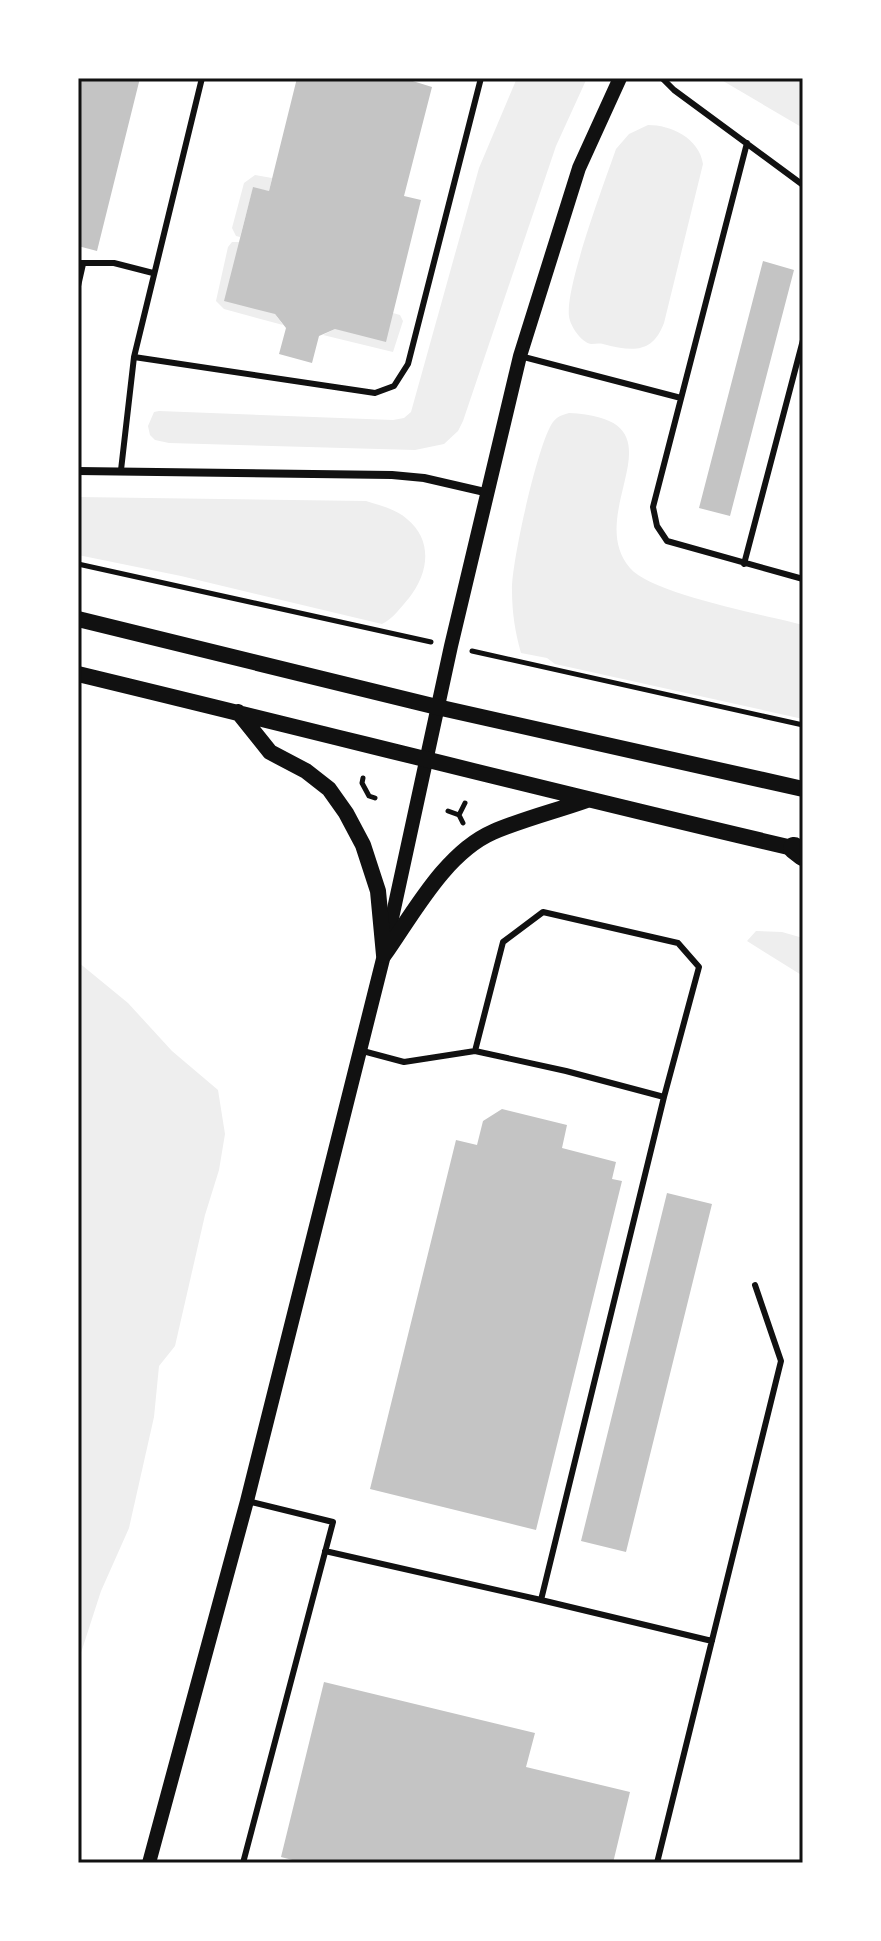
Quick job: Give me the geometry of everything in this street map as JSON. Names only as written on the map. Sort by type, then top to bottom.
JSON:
[{"type":"main road","points":[[78,619],[437,707],[803,789]]},
{"type":"main road","points":[[78,674],[800,851]]},
{"type":"main road","points":[[238,712],[270,752],[306,771],[329,789],[346,813],[363,845],[378,891],[384,955]]},
{"type":"main road","points":[[384,955],[442,872],[463,852],[491,832],[587,800]]},
{"type":"street","points":[[149,1863],[247,1501],[384,955],[437,707],[520,356],[579,168],[620,78]]},
{"type":"street","points":[[78,471],[392,475],[424,478],[489,493]]},
{"type":"lane","points":[[121,470],[134,357],[202,78]]},
{"type":"lane","points":[[134,357],[375,393],[394,386],[408,364],[481,78]]},
{"type":"lane","points":[[662,78],[803,185]]},
{"type":"lane","points":[[747,143],[653,507],[657,526],[667,541],[803,579]]},
{"type":"lane","points":[[78,286],[81,263],[114,263],[153,273]]},
{"type":"lane","points":[[744,564],[803,340]]},
{"type":"lane","points":[[520,356],[681,398]]},
{"type":"lane","points":[[475,1051],[503,942],[543,912],[678,943],[699,967],[664,1097],[541,1600]]},
{"type":"lane","points":[[359,1050],[404,1062],[475,1051],[664,1097]]},
{"type":"lane","points":[[657,1863],[781,1361],[755,1285]]},
{"type":"lane","points":[[243,1863],[333,1522],[247,1501]]},
{"type":"lane","points":[[325,1551],[712,1641]]},
{"type":"path","points":[[78,564],[380,630]]},
{"type":"path","points":[[526,664],[803,725]]},
{"type":"path","points":[[363,778],[362,783],[369,796],[375,798]]},
{"type":"path","points":[[459,815],[465,803]]},
{"type":"path","points":[[448,811],[459,815],[465,827]]},
{"type":"shaded area","points":[[517,78],[587,78],[556,146],[458,431],[444,444],[415,450],[169,443],[155,440],[150,435],[148,426],[154,412],[159,411],[393,420],[404,418],[411,412],[479,168]]},
{"type":"shaded area","points":[[718,78],[803,78],[803,128]]},
{"type":"shaded area","points":[[648,125],[666,127],[683,135],[696,147],[703,164],[664,323],[653,341],[640,348],[587,343],[574,329],[569,316],[573,282],[616,149],[629,134]]},
{"type":"shaded area","points":[[255,175],[272,178],[269,191],[253,188],[240,237],[236,236],[232,228],[244,183]]},
{"type":"shaded area","points":[[232,242],[239,242],[283,325],[224,309],[216,301],[228,247]]},
{"type":"shaded area","points":[[393,313],[400,315],[403,321],[393,352],[323,335],[335,329]]},
{"type":"shaded area","points":[[569,413],[605,419],[623,432],[629,450],[617,521],[618,545],[630,568],[642,578],[684,595],[803,625],[803,719],[555,664],[547,658],[521,653],[514,622],[512,591],[521,531],[547,434],[555,420]]},
{"type":"shaded area","points":[[78,497],[366,501],[398,513],[415,527],[424,547],[424,568],[409,598],[382,624],[78,555]]},
{"type":"shaded area","points":[[756,931],[782,932],[803,938],[803,976],[747,941]]},
{"type":"shaded area","points":[[78,962],[128,1003],[172,1051],[218,1090],[225,1134],[219,1170],[205,1215],[175,1346],[159,1366],[154,1417],[129,1528],[101,1591],[78,1662]]},
{"type":"building","points":[[78,78],[140,78],[97,251],[78,246]]},
{"type":"building","points":[[297,78],[403,78],[432,87],[404,196],[421,200],[386,342],[335,329],[319,336],[312,363],[279,354],[286,328],[275,314],[224,301],[253,187],[269,191]]},
{"type":"building","points":[[763,261],[794,270],[730,516],[699,508]]},
{"type":"building","points":[[502,1109],[567,1125],[562,1148],[616,1162],[612,1179],[622,1181],[536,1530],[370,1489],[456,1140],[477,1145],[483,1121]]},
{"type":"building","points":[[667,1193],[712,1204],[626,1552],[581,1541]]},
{"type":"building","points":[[324,1682],[535,1733],[526,1767],[630,1792],[613,1863],[304,1863],[281,1857]]}]
